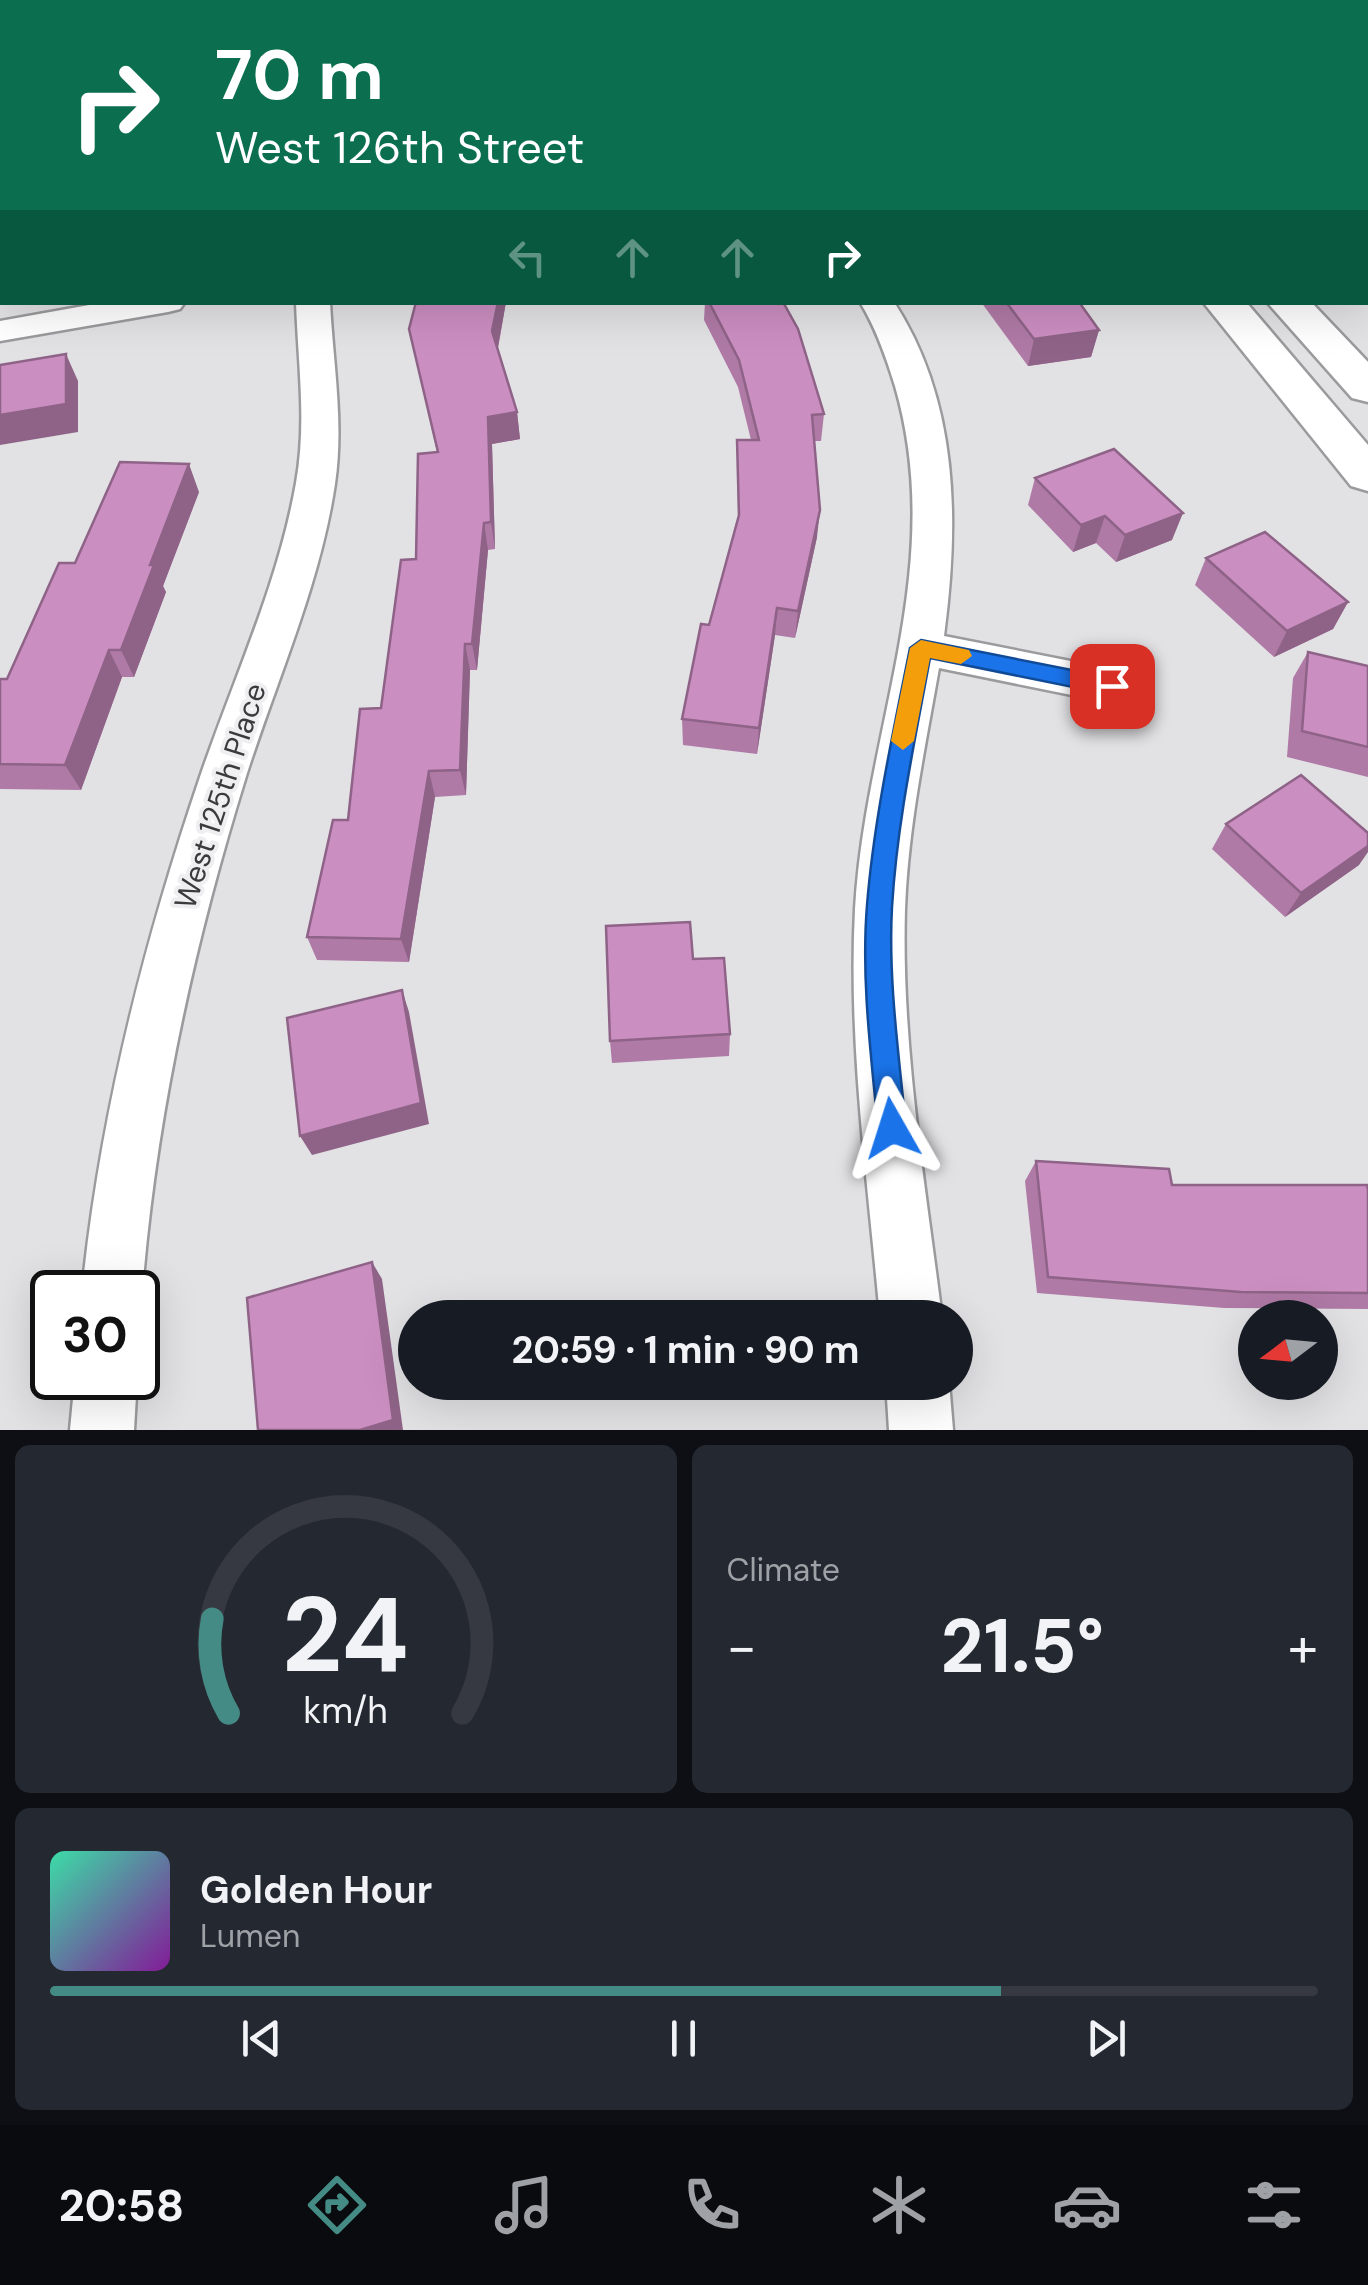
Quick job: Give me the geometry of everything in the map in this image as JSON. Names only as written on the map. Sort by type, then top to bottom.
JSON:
[{"type":"main road","points":[[1226,305],[1368,474]]},
{"type":"main road","points":[[1290,305],[1368,388]]},
{"type":"street","points":[[0,331],[151,305]]},
{"type":"street","name":"West 125th Place","points":[[114,1270],[146,1058],[190,880],[302,547],[321,440],[320,356],[313,305]]},
{"type":"street","points":[[878,305],[918,393],[932,459],[938,540],[897,771],[880,907],[881,1014],[908,1300]]},
{"type":"street","points":[[921,648],[1112,686]]},
{"type":"street","points":[[102,1430],[104,1400]]},
{"type":"street","points":[[919,1400],[922,1430]]},
{"type":"building","points":[[415,305],[497,305],[492,331],[517,412],[488,417],[491,522],[484,523],[472,644],[465,644],[460,770],[429,771],[401,939],[307,937],[333,820],[348,820],[360,709],[381,708],[401,560],[416,559],[418,454],[438,452],[409,329]]},
{"type":"building","points":[[711,305],[785,305],[798,329],[824,414],[812,415],[820,510],[798,611],[777,608],[759,728],[682,719],[701,624],[709,625],[739,515],[737,440],[759,440],[739,360]]},
{"type":"building","points":[[1008,305],[1081,305],[1099,330],[1034,339]]},
{"type":"building","points":[[66,354],[66,404],[0,415],[0,365]]},
{"type":"building","points":[[1114,449],[1183,513],[1125,535],[1105,516],[1081,525],[1035,478]]},
{"type":"building","points":[[120,462],[189,464],[121,650],[109,650],[65,765],[0,764],[0,679],[7,679],[59,563],[75,563]]},
{"type":"building","points":[[1265,532],[1348,602],[1287,631],[1206,558]]},
{"type":"building","points":[[1308,652],[1368,666],[1368,747],[1302,731]]},
{"type":"building","points":[[1301,775],[1368,833],[1368,846],[1301,893],[1226,824]]},
{"type":"building","points":[[690,922],[693,959],[724,958],[730,1034],[610,1041],[606,926]]},
{"type":"building","points":[[402,990],[421,1103],[300,1136],[287,1018]]},
{"type":"building","points":[[1036,1161],[1169,1169],[1172,1185],[1367,1185],[1368,1293],[1241,1292],[1048,1277]]},
{"type":"building","points":[[372,1262],[393,1420],[360,1430],[258,1430],[247,1298]]},
{"type":"slow traffic","points":[[903,741],[921,648],[961,656]]},
{"type":"route","points":[[892,1128],[881,1014],[880,907],[897,771],[921,648],[1112,686]]}]
